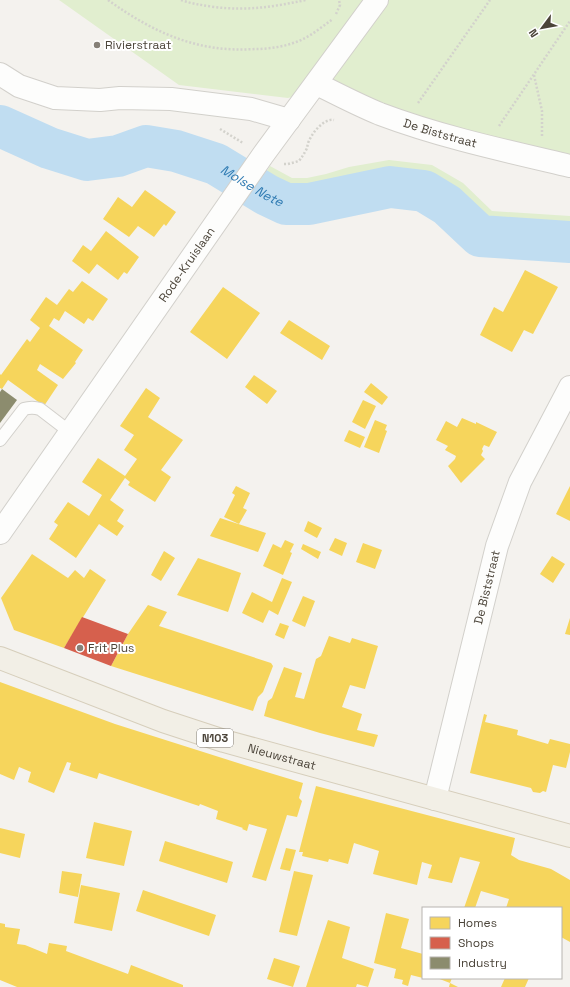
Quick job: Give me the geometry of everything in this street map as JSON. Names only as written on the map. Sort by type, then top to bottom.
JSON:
[{"type":"main road","name":"Nieuwstraat","points":[[0,658],[156,718],[217,739],[570,836]]},
{"type":"street","name":"Rode-Kruislaan","points":[[0,533],[261,158],[377,0]]},
{"type":"street","points":[[0,74],[19,86],[55,98],[100,100],[120,98],[171,100],[251,109],[289,120]]},
{"type":"street","name":"De Biststraat","points":[[316,84],[379,114],[485,147],[570,166]]},
{"type":"street","name":"De Biststraat","points":[[435,799],[497,546],[520,482],[570,387]]},
{"type":"lane","points":[[0,440],[24,409],[34,407],[40,409],[70,432]]},
{"type":"path","points":[[108,0],[149,26],[189,43],[213,48],[238,50],[264,49],[285,45],[303,39],[334,18],[340,5],[339,0]]},
{"type":"path","points":[[181,0],[191,4],[237,10],[274,7],[306,0]]},
{"type":"path","points":[[405,122],[490,0]]},
{"type":"path","points":[[485,147],[570,21]]},
{"type":"path","points":[[534,74],[542,112],[542,160]]},
{"type":"path","points":[[213,127],[220,130],[261,158],[288,164],[299,161],[308,148],[308,142],[315,132],[324,122],[331,119]]},
{"type":"green space","points":[[59,0],[570,0],[570,157],[406,115],[335,84],[288,98],[179,85]]},
{"type":"green space","points":[[389,160],[432,165],[463,183],[492,211],[570,216],[570,242],[480,236],[447,205],[424,191],[390,187],[309,204],[286,204],[256,188],[270,166],[292,178],[307,178],[349,167]]},
{"type":"building: Homes","points":[[145,190],[176,212],[166,226],[164,224],[154,237],[138,226],[129,237],[103,219],[118,197],[132,207]]},
{"type":"building: Homes","points":[[106,231],[139,257],[127,274],[124,272],[118,280],[97,264],[89,274],[72,261],[83,245],[91,251]]},
{"type":"building: Homes","points":[[525,270],[558,287],[533,334],[524,330],[512,352],[480,335],[494,307],[503,312]]},
{"type":"building: Homes","points":[[82,281],[108,299],[93,321],[88,318],[84,324],[65,311],[59,321],[54,318],[49,326],[83,350],[75,362],[76,363],[63,379],[40,364],[37,370],[58,385],[44,406],[8,380],[2,389],[0,388],[0,374],[1,375],[27,339],[30,342],[40,328],[30,320],[46,297],[57,305],[69,289],[73,292]]},
{"type":"building: Homes","points":[[223,287],[260,313],[227,359],[190,332]]},
{"type":"building: Homes","points":[[289,320],[330,346],[322,360],[280,333]]},
{"type":"building: Homes","points":[[254,375],[277,391],[267,404],[245,387]]},
{"type":"building: Homes","points":[[371,383],[388,397],[382,405],[364,392]]},
{"type":"building: Homes","points":[[146,388],[160,398],[148,417],[183,440],[161,470],[171,477],[155,502],[128,485],[130,482],[125,478],[110,500],[124,510],[117,521],[124,526],[117,536],[99,524],[76,558],[49,539],[58,525],[54,522],[68,502],[89,516],[102,495],[82,482],[98,458],[125,476],[137,459],[124,450],[134,435],[120,426]]},
{"type":"building: Homes","points":[[363,400],[376,406],[365,429],[352,422]]},
{"type":"building: Homes","points":[[462,418],[476,424],[476,422],[497,432],[489,447],[484,445],[482,449],[483,451],[481,455],[485,459],[461,483],[448,466],[456,456],[445,450],[448,446],[436,440],[446,421],[457,427]]},
{"type":"building: Homes","points":[[375,420],[387,425],[385,430],[387,431],[379,453],[364,447]]},
{"type":"building: Homes","points":[[349,430],[365,437],[360,448],[344,441]]},
{"type":"building: Homes","points":[[236,486],[250,493],[243,508],[247,510],[239,524],[224,517],[235,495],[232,493]]},
{"type":"building: Homes","points":[[570,486],[570,521],[556,514]]},
{"type":"building: Homes","points":[[220,518],[266,533],[258,552],[210,536]]},
{"type":"building: Homes","points":[[308,521],[322,528],[317,538],[304,531]]},
{"type":"building: Homes","points":[[335,538],[347,543],[342,556],[329,550]]},
{"type":"building: Homes","points":[[285,540],[294,544],[283,575],[263,566],[273,544],[281,548]]},
{"type":"building: Homes","points":[[363,543],[382,550],[375,569],[356,562]]},
{"type":"building: Homes","points":[[303,544],[321,552],[318,559],[301,549]]},
{"type":"building: Homes","points":[[164,551],[175,558],[161,581],[151,575]]},
{"type":"building: Homes","points":[[32,554],[68,578],[75,570],[84,578],[90,569],[106,580],[64,648],[14,630],[1,598]]},
{"type":"building: Homes","points":[[552,556],[565,564],[553,583],[540,574]]},
{"type":"building: Homes","points":[[198,558],[241,573],[228,612],[177,595]]},
{"type":"building: Homes","points":[[282,578],[292,582],[278,615],[269,610],[263,623],[242,613],[252,592],[272,602]]},
{"type":"building: Homes","points":[[303,596],[315,601],[305,627],[292,621]]},
{"type":"building: Homes","points":[[148,605],[167,612],[159,626],[271,663],[273,666],[263,692],[258,697],[253,711],[111,666],[128,634]]},
{"type":"building: Homes","points":[[570,618],[570,635],[565,634]]},
{"type":"building: Homes","points":[[280,623],[289,626],[284,639],[275,635]]},
{"type":"building: Homes","points":[[329,636],[350,643],[352,638],[378,646],[365,689],[350,685],[342,707],[362,714],[357,730],[378,735],[374,747],[264,716],[268,701],[272,698],[284,667],[302,673],[295,697],[304,699],[316,659],[321,656]]},
{"type":"building: Homes","points":[[0,682],[115,724],[303,783],[299,798],[302,801],[297,817],[287,815],[266,881],[252,877],[267,829],[249,824],[247,831],[242,829],[243,828],[216,819],[218,811],[200,804],[199,806],[99,773],[97,779],[69,770],[71,763],[67,762],[54,793],[28,782],[31,772],[19,767],[14,780],[0,774]]},
{"type":"building: Homes","points":[[484,714],[487,715],[485,722],[518,730],[517,735],[548,744],[550,739],[570,744],[570,752],[566,768],[553,765],[546,792],[533,792],[531,788],[470,773]]},
{"type":"building: Homes","points":[[316,786],[515,838],[511,855],[519,860],[551,869],[570,880],[570,942],[562,938],[562,907],[506,907],[509,899],[481,891],[475,907],[464,907],[480,862],[460,857],[452,883],[428,878],[432,865],[422,862],[417,885],[373,874],[379,851],[354,843],[348,864],[329,859],[328,862],[302,856],[303,852],[299,852]]},
{"type":"building: Homes","points":[[94,822],[132,831],[124,866],[86,858]]},
{"type":"building: Homes","points":[[0,828],[25,834],[20,858],[0,853]]},
{"type":"building: Homes","points":[[165,841],[233,862],[227,883],[159,861]]},
{"type":"building: Homes","points":[[286,848],[296,850],[290,871],[280,869]]},
{"type":"building: Homes","points":[[62,871],[82,874],[78,897],[59,893]]},
{"type":"building: Homes","points":[[294,871],[313,875],[297,936],[279,932]]},
{"type":"building: Homes","points":[[81,885],[120,893],[112,931],[74,923]]},
{"type":"building: Homes","points":[[143,890],[216,915],[209,936],[136,911]]},
{"type":"building: Homes","points":[[386,913],[409,919],[401,948],[422,954],[422,978],[411,975],[408,986],[402,984],[403,980],[394,978],[396,969],[374,963]]},
{"type":"building: Homes","points":[[328,920],[350,927],[342,958],[374,969],[368,987],[357,984],[356,987],[306,987]]},
{"type":"building: Homes","points":[[0,923],[5,924],[5,927],[20,929],[17,944],[25,945],[47,954],[49,943],[67,946],[66,951],[128,974],[131,965],[183,985],[183,987],[17,987],[0,980]]},
{"type":"building: Homes","points":[[274,958],[300,966],[293,987],[267,979]]},
{"type":"building: Homes","points":[[440,979],[452,979],[450,983]]},
{"type":"building: Homes","points":[[505,979],[529,979],[525,987],[501,987]]},
{"type":"building: Homes","points":[[450,983],[458,987],[449,987]]},
{"type":"building: Shops","points":[[82,617],[128,634],[111,666],[64,648]]},
{"type":"building: Industry","points":[[2,389],[17,400],[0,423],[0,392]]},
{"type":"waterway","name":"Molse Nete","points":[[0,126],[49,148],[87,160],[118,156],[146,146],[176,151],[216,164],[267,195],[286,204],[309,204],[390,187],[424,191],[447,205],[480,236],[570,242]]},
{"type":"place","name":"Rivierstraat","points":[[97,45]]},
{"type":"place","name":"Frit Plus","points":[[80,648]]}]
